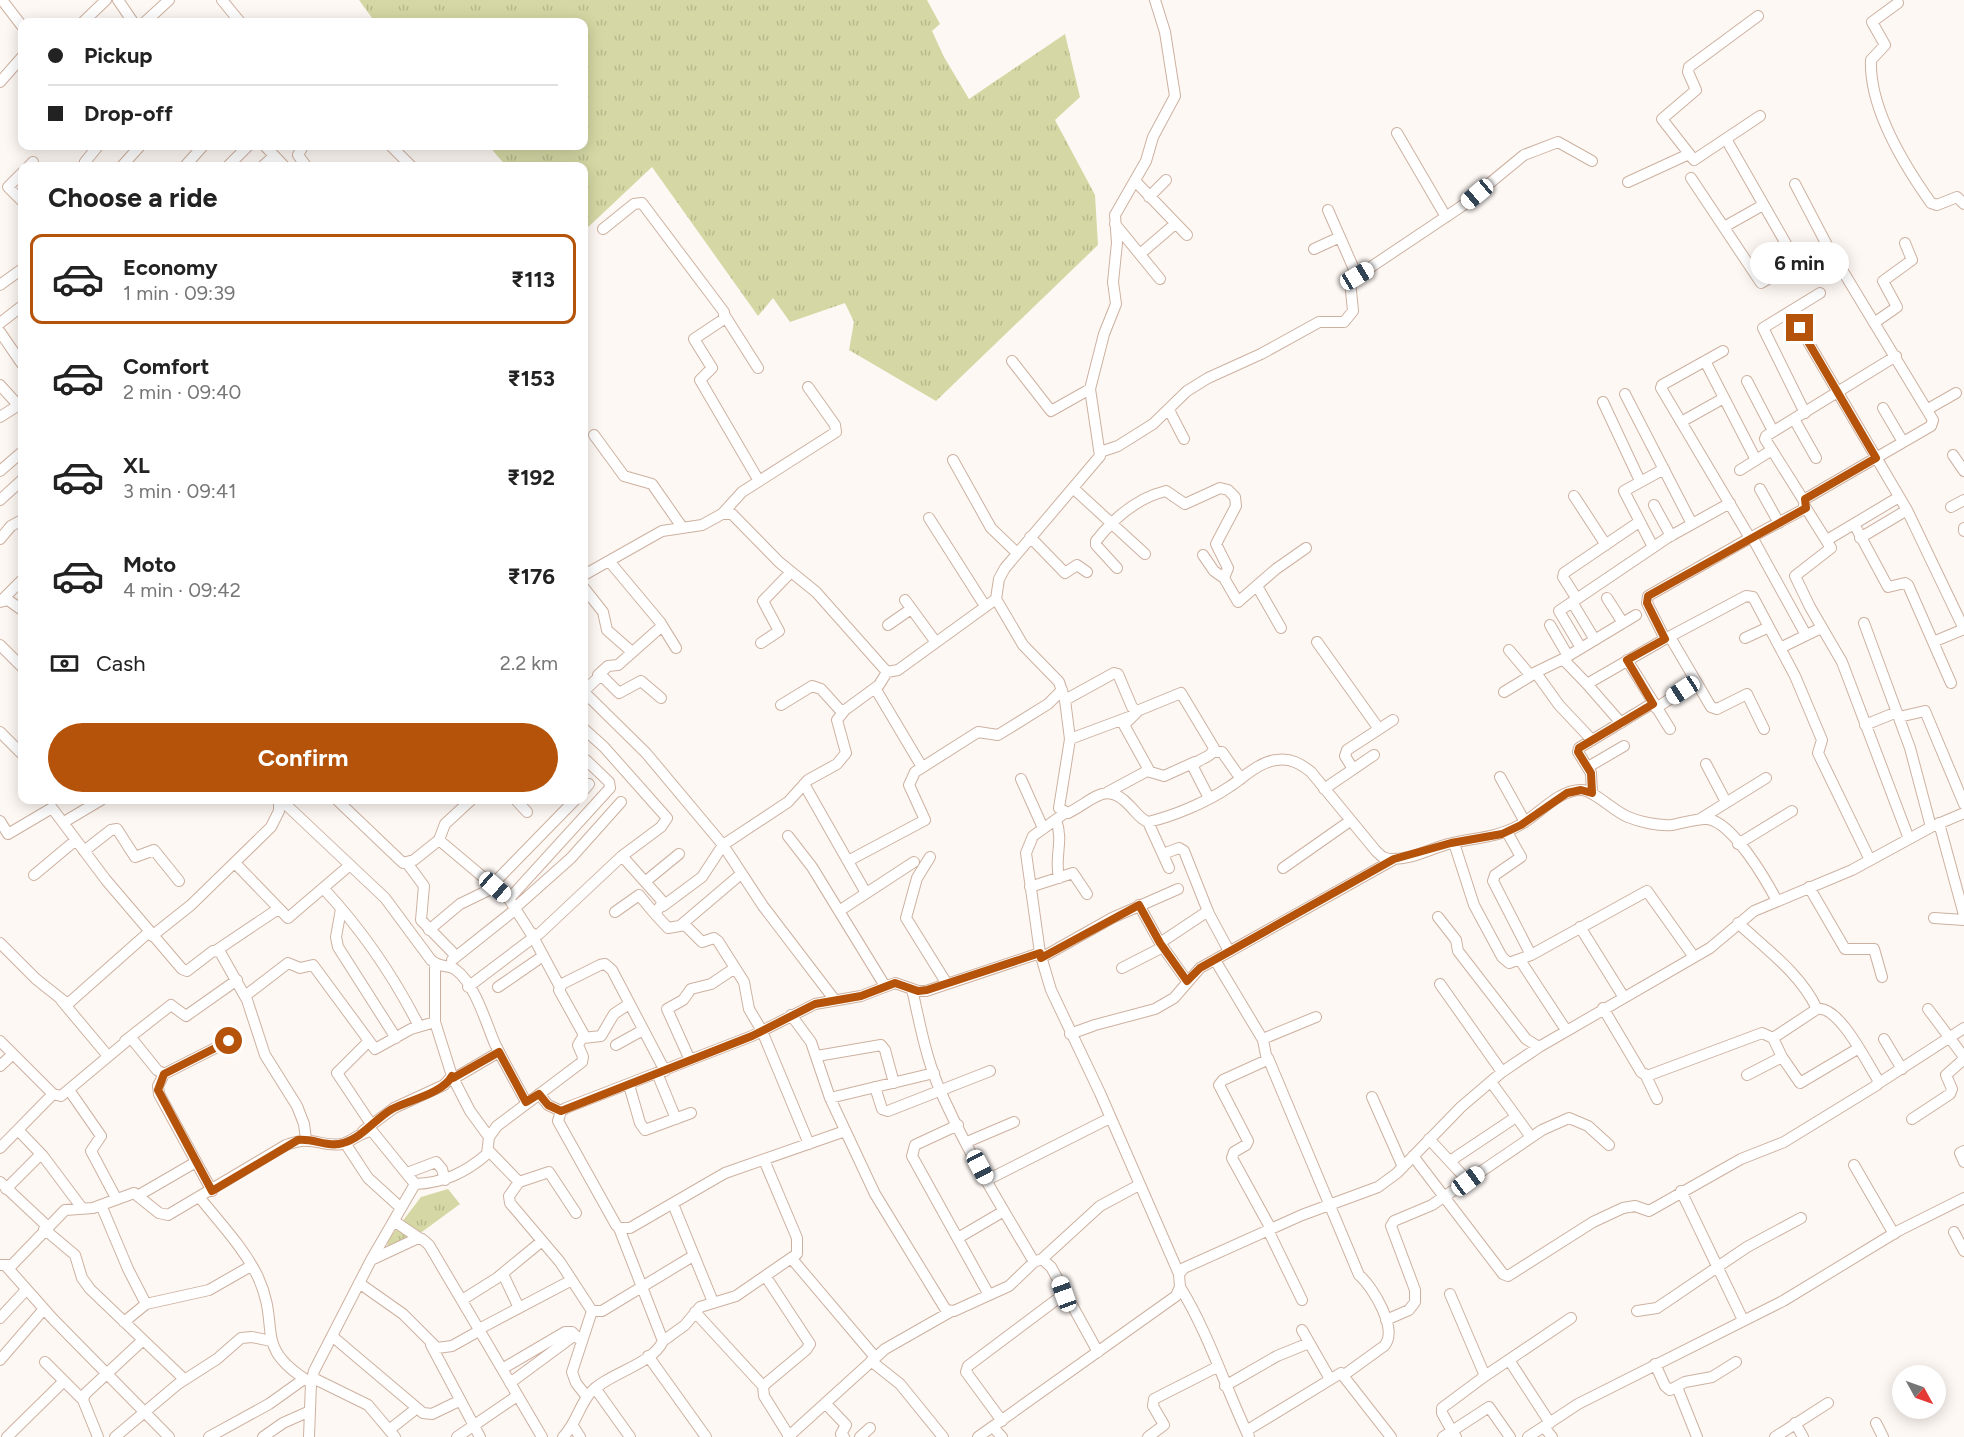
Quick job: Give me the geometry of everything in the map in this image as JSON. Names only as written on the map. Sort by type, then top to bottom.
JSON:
[{"type":"street","points":[[2,0],[18,21]]},
{"type":"street","points":[[88,18],[106,0]]},
{"type":"street","points":[[118,0],[130,18]]},
{"type":"street","points":[[149,18],[169,0]]},
{"type":"street","points":[[222,0],[233,18]]},
{"type":"street","points":[[1059,878],[1057,860],[1061,836],[1058,804],[1064,791],[1070,739],[1064,695],[1059,682],[1023,645],[996,599],[999,579],[1017,553],[1030,537],[1077,492],[1099,458],[1090,389],[1104,334],[1116,304],[1113,282],[1116,243],[1114,224],[1117,210],[1136,181],[1146,161],[1153,138],[1175,96],[1165,32],[1155,0]]},
{"type":"street","points":[[1898,3],[1872,22],[1886,45],[1871,60],[1877,98],[1895,147],[1931,203],[1937,205],[1957,197],[1964,204]]},
{"type":"street","points":[[1758,16],[1689,67],[1688,72],[1696,90],[1662,119],[1689,154],[1696,159],[1760,116]]},
{"type":"street","points":[[0,82],[18,62]]},
{"type":"street","points":[[1397,133],[1446,217]]},
{"type":"street","points":[[1726,139],[1797,263]]},
{"type":"street","points":[[1100,452],[1138,434],[1169,410],[1193,387],[1261,354],[1319,322],[1339,323],[1347,319],[1353,306],[1350,281],[1446,217],[1524,155],[1538,148],[1562,143],[1592,161]]},
{"type":"street","points":[[85,162],[95,150]]},
{"type":"street","points":[[126,162],[136,150]]},
{"type":"street","points":[[189,162],[199,150]]},
{"type":"street","points":[[232,162],[244,150]]},
{"type":"street","points":[[269,150],[280,162]]},
{"type":"street","points":[[395,150],[407,162]]},
{"type":"street","points":[[1628,182],[1689,154]]},
{"type":"street","points":[[267,162],[274,156]]},
{"type":"street","points":[[18,177],[8,188],[18,197]]},
{"type":"street","points":[[1691,178],[1761,283],[1827,245]]},
{"type":"street","points":[[1149,197],[1166,180]]},
{"type":"street","points":[[1136,181],[1187,236]]},
{"type":"street","points":[[1764,729],[1747,694],[1714,709],[1647,603],[1648,596],[1779,523],[1876,458],[1931,426],[1933,420],[1827,245],[1795,184]]},
{"type":"street","points":[[603,229],[634,204],[642,203],[725,316],[758,368]]},
{"type":"street","points":[[1724,227],[1762,205]]},
{"type":"street","points":[[1328,210],[1357,276]]},
{"type":"street","points":[[1114,224],[1160,279]]},
{"type":"street","points":[[1140,254],[1175,224]]},
{"type":"street","points":[[1314,249],[1340,237]]},
{"type":"street","points":[[1874,323],[1897,307],[1883,281],[1912,260],[1913,256],[1905,243]]},
{"type":"street","points":[[0,285],[18,272]]},
{"type":"street","points":[[1805,413],[1763,328],[1820,292]]},
{"type":"street","points":[[2,317],[18,309]]},
{"type":"street","points":[[725,316],[694,339],[712,368],[700,380],[759,481]]},
{"type":"street","points":[[1800,328],[1907,510],[1910,522],[1929,554],[1964,629],[1934,642]]},
{"type":"street","points":[[0,332],[18,358]]},
{"type":"street","points":[[1723,351],[1661,387],[1806,635]]},
{"type":"street","points":[[1896,356],[1765,437],[1831,546],[1830,550],[1795,576],[1821,628],[1842,662],[1909,839]]},
{"type":"street","points":[[1012,361],[1051,411],[1090,389]]},
{"type":"street","points":[[1705,361],[1756,460]]},
{"type":"street","points":[[1748,381],[1773,431]]},
{"type":"street","points":[[0,385],[18,401]]},
{"type":"street","points":[[588,573],[662,531],[702,525],[722,514],[735,498],[836,432],[835,425],[808,387]]},
{"type":"street","points":[[1928,409],[1956,393]]},
{"type":"street","points":[[1625,394],[1692,524]]},
{"type":"street","points":[[1681,422],[1724,398]]},
{"type":"street","points":[[1603,402],[1640,482]]},
{"type":"street","points":[[0,417],[18,406]]},
{"type":"street","points":[[1883,408],[1903,442]]},
{"type":"street","points":[[1169,410],[1184,438]]},
{"type":"street","points":[[1794,419],[1816,458]]},
{"type":"street","points":[[594,435],[624,476],[652,484],[682,528]]},
{"type":"street","points":[[1740,470],[1772,450]]},
{"type":"street","points":[[0,471],[18,455]]},
{"type":"street","points":[[1953,455],[1964,471]]},
{"type":"street","points":[[953,460],[991,528],[1017,553]]},
{"type":"street","points":[[1653,547],[1623,491],[1664,469]]},
{"type":"street","points":[[0,500],[18,484]]},
{"type":"street","points":[[1117,568],[1095,543],[1108,520],[1148,495],[1168,491],[1185,504],[1213,489],[1228,490],[1235,497],[1236,506],[1216,544],[1227,568],[1224,578]]},
{"type":"street","points":[[1760,489],[1779,523]]},
{"type":"street","points":[[1077,492],[1145,554]]},
{"type":"street","points":[[1574,496],[1606,545]]},
{"type":"street","points":[[1827,540],[1899,497]]},
{"type":"street","points":[[1951,507],[1964,500]]},
{"type":"street","points":[[1581,648],[1558,613],[1653,547],[1730,503]]},
{"type":"street","points":[[1654,505],[1671,536]]},
{"type":"street","points":[[1860,538],[1907,510]]},
{"type":"street","points":[[722,514],[732,514],[739,519],[791,572],[816,592],[887,672]]},
{"type":"street","points":[[929,518],[985,606]]},
{"type":"street","points":[[0,539],[11,526],[18,522]]},
{"type":"street","points":[[1595,640],[1563,575],[1639,522]]},
{"type":"street","points":[[1854,524],[1888,587],[1905,583],[1908,585],[1951,683]]},
{"type":"street","points":[[1030,537],[1065,573],[1077,565],[1087,572]]},
{"type":"street","points":[[1203,555],[1214,571],[1224,578],[1238,602],[1306,548]]},
{"type":"street","points":[[609,561],[662,626],[676,648]]},
{"type":"street","points":[[761,643],[779,631],[763,601],[791,572]]},
{"type":"street","points":[[0,602],[18,584]]},
{"type":"street","points":[[1257,586],[1281,628]]},
{"type":"street","points":[[588,593],[603,612],[607,630],[632,652]]},
{"type":"street","points":[[1587,684],[1746,596],[1753,597],[1780,648],[1822,740],[1818,753],[1870,860]]},
{"type":"street","points":[[1607,598],[1623,623]]},
{"type":"street","points":[[659,910],[702,877],[723,845],[788,802],[804,784],[844,757],[846,748],[837,720],[875,688],[887,672],[898,670],[996,599]]},
{"type":"street","points":[[0,602],[8,600],[18,607]]},
{"type":"street","points":[[888,626],[908,605],[935,641]]},
{"type":"street","points":[[1504,692],[1636,615]]},
{"type":"street","points":[[1864,623],[1935,825],[1960,881],[1964,915]]},
{"type":"street","points":[[1550,625],[1565,657],[1621,723]]},
{"type":"street","points":[[588,687],[608,666],[618,665],[662,626]]},
{"type":"street","points":[[1744,638],[1769,627]]},
{"type":"street","points":[[1780,648],[1821,628]]},
{"type":"street","points":[[1317,642],[1379,729]]},
{"type":"street","points":[[0,645],[18,660]]},
{"type":"street","points":[[1509,650],[1534,674],[1592,740]]},
{"type":"street","points":[[1627,660],[1670,729]]},
{"type":"street","points":[[848,861],[925,820],[909,785],[911,777],[922,767],[978,732],[982,731],[989,736],[998,735],[1064,695],[1114,673],[1120,678],[1135,713]]},
{"type":"street","points":[[598,675],[619,693],[641,681],[661,698]]},
{"type":"street","points":[[1592,793],[1592,779],[1578,750],[1621,723],[1696,682]]},
{"type":"street","points":[[781,705],[812,686],[821,689],[840,710],[845,711]]},
{"type":"street","points":[[875,688],[922,767]]},
{"type":"street","points":[[1070,739],[1181,693],[1213,746],[1213,752]]},
{"type":"street","points":[[588,696],[646,753],[723,845],[741,874],[834,999]]},
{"type":"street","points":[[1864,725],[1898,715],[1925,711],[1964,804]]},
{"type":"street","points":[[1135,713],[1124,726],[1150,772]]},
{"type":"street","points":[[1353,769],[1345,753],[1393,720]]},
{"type":"street","points":[[0,732],[18,750]]},
{"type":"street","points":[[468,987],[532,935],[539,934],[622,856],[661,827],[667,818],[604,747],[588,733]]},
{"type":"street","points":[[1588,767],[1624,746]]},
{"type":"street","points":[[1241,778],[1222,752],[1213,752],[1164,776],[1150,772],[1140,774],[1042,828],[1028,844],[1026,853],[1040,956],[1070,1034],[1179,1274],[1180,1287],[1203,1328],[1217,1367],[1247,1434],[1341,1373],[1387,1436]]},
{"type":"street","points":[[1324,789],[1374,755]]},
{"type":"street","points":[[1148,822],[1209,798],[1263,764],[1276,759],[1288,760],[1300,764],[1383,858],[1394,859]]},
{"type":"street","points":[[514,905],[610,788],[609,782],[588,762]]},
{"type":"street","points":[[1195,762],[1192,767],[1209,798]]},
{"type":"street","points":[[1706,764],[1726,802]]},
{"type":"street","points":[[1500,777],[1525,822]]},
{"type":"street","points":[[1697,821],[1766,778]]},
{"type":"street","points":[[1021,779],[1042,828]]},
{"type":"street","points":[[804,784],[866,893]]},
{"type":"street","points":[[1070,1034],[1155,1009],[1174,998],[1200,968],[1394,859],[1507,832],[1567,793],[1581,790],[1592,793],[1608,807],[1629,818],[1669,825],[1707,819],[1718,823],[1762,873],[1778,901]]},
{"type":"street","points":[[1107,792],[1117,794],[1148,822],[1169,868]]},
{"type":"street","points":[[438,966],[456,956],[514,905],[556,873],[621,802]]},
{"type":"street","points":[[55,804],[56,811]]},
{"type":"street","points":[[64,822],[93,804]]},
{"type":"street","points":[[60,1000],[70,1002],[150,934],[191,905],[271,827],[279,811],[280,804]]},
{"type":"street","points":[[284,804],[386,898],[438,966],[435,1022],[452,1077],[470,1112],[489,1137]]},
{"type":"street","points":[[341,804],[392,853],[407,863],[423,881],[425,891],[420,914],[429,930],[456,956]]},
{"type":"street","points":[[407,863],[439,840],[445,824],[467,804]]},
{"type":"street","points":[[519,804],[526,812]]},
{"type":"street","points":[[429,930],[453,909],[494,886],[568,804]]},
{"type":"street","points":[[0,821],[4,836],[46,809],[52,808],[56,811],[84,851],[150,934],[185,970],[278,909]]},
{"type":"street","points":[[1738,844],[1792,811]]},
{"type":"street","points":[[1179,1274],[1190,1264],[1378,1186],[1403,1167],[1502,1072],[1539,1047],[1717,943],[1754,911],[1870,860],[1935,825],[1964,813]]},
{"type":"street","points":[[1283,868],[1350,821]]},
{"type":"street","points":[[84,851],[111,830],[117,829],[135,857],[154,850],[179,881]]},
{"type":"street","points":[[1507,832],[1521,857],[1495,875],[1493,881],[1531,955]]},
{"type":"street","points":[[788,836],[839,911],[885,986]]},
{"type":"street","points":[[34,875],[76,840]]},
{"type":"street","points":[[415,1184],[445,1180],[480,1160],[488,1150],[489,1137],[497,1126],[582,1062],[583,1057],[578,1046],[583,1038],[583,1031],[514,905],[439,840]]},
{"type":"street","points":[[1454,843],[1474,905],[1502,957],[1509,963],[1531,955],[1647,891],[1694,957]]},
{"type":"street","points":[[1163,854],[1179,848],[1184,851],[1208,911],[1229,951]]},
{"type":"street","points":[[646,881],[679,854]]},
{"type":"street","points":[[622,856],[660,897],[659,910]]},
{"type":"street","points":[[930,857],[917,878],[906,918],[947,984]]},
{"type":"street","points":[[839,911],[914,862]]},
{"type":"street","points":[[235,863],[285,916],[292,917],[350,865]]},
{"type":"street","points":[[1030,887],[1071,873],[1076,875],[1087,894]]},
{"type":"street","points":[[681,925],[741,874]]},
{"type":"street","points":[[1809,887],[1845,949],[1874,949],[1882,977]]},
{"type":"street","points":[[324,889],[388,973],[419,1026]]},
{"type":"street","points":[[539,1094],[548,1105],[561,1111],[762,1031],[815,1004],[861,996],[895,983],[912,989],[927,990],[1040,956],[1139,905],[1178,889]]},
{"type":"street","points":[[615,912],[639,895],[659,910],[668,928],[687,926],[702,942],[717,939],[746,988],[749,1009],[762,1031],[809,1144]]},
{"type":"street","points":[[1139,905],[1161,945],[1187,981]]},
{"type":"street","points":[[341,909],[336,937],[338,947],[396,1038]]},
{"type":"street","points":[[1122,968],[1161,945],[1208,911]]},
{"type":"street","points":[[1438,917],[1456,940],[1458,951],[1521,1033],[1539,1047]]},
{"type":"street","points":[[1934,918],[1964,920]]},
{"type":"street","points":[[1738,923],[1792,975],[1809,994],[1817,1009]]},
{"type":"street","points":[[1580,927],[1623,996]]},
{"type":"street","points":[[1,944],[60,1000],[108,1056]]},
{"type":"street","points":[[217,950],[245,996],[258,1039],[297,1106],[304,1124],[306,1139]]},
{"type":"street","points":[[498,987],[543,956]]},
{"type":"street","points":[[1215,960],[1263,1040],[1268,1058],[1359,1275],[1368,1281],[1391,1331],[1389,1341],[1344,1375]]},
{"type":"street","points":[[1520,960],[1566,1030]]},
{"type":"street","points":[[245,996],[288,963],[300,968],[313,965],[375,1049],[419,1026],[435,1022]]},
{"type":"street","points":[[560,987],[605,964],[612,970],[643,1030],[661,1072],[676,1119]]},
{"type":"street","points":[[438,966],[456,969],[468,987],[526,1102]]},
{"type":"street","points":[[690,1060],[667,1009],[683,1000],[691,989],[711,984],[735,968]]},
{"type":"street","points":[[0,1041],[53,1094],[61,1096],[171,1005],[186,1016],[237,980]]},
{"type":"street","points":[[1440,984],[1502,1072]]},
{"type":"street","points":[[912,989],[934,1073],[958,1125],[1004,1210],[1038,1260],[1051,1267],[1098,1352]]},
{"type":"street","points":[[583,1038],[601,1036],[614,1014],[629,1004]]},
{"type":"street","points":[[1603,1008],[1645,1074],[1657,1099]]},
{"type":"street","points":[[1773,1038],[1817,1009],[1827,1010],[1835,1016],[1859,1048],[1879,1083]]},
{"type":"street","points":[[1912,1119],[1950,1094],[1952,1089],[1946,1075],[1964,1058],[1928,1009]]},
{"type":"street","points":[[791,1015],[811,1042],[830,1098],[881,1204],[942,1306],[950,1312]]},
{"type":"street","points":[[1263,1040],[1316,1017]]},
{"type":"street","points":[[1413,1156],[1503,1274],[1508,1276],[1603,1217],[1629,1206],[1649,1211],[1681,1191],[1741,1160],[1784,1142],[1964,1028]]},
{"type":"street","points":[[615,1045],[643,1030]]},
{"type":"street","points":[[1645,1074],[1647,1076],[1762,1033],[1773,1038],[1782,1057],[1802,1083],[1859,1048]]},
{"type":"street","points":[[123,1043],[132,1039],[164,1074]]},
{"type":"street","points":[[1884,1039],[1902,1069]]},
{"type":"street","points":[[212,1191],[159,1094],[158,1086],[164,1074],[229,1041]]},
{"type":"street","points":[[368,1042],[337,1073],[367,1128],[376,1134],[415,1184]]},
{"type":"street","points":[[817,1056],[880,1045],[885,1050],[894,1083]]},
{"type":"street","points":[[163,1435],[145,1410],[107,1374],[3,1265],[16,1261],[45,1228],[65,1210],[101,1205],[134,1193],[140,1195],[163,1216],[200,1198],[286,1145],[306,1139],[332,1144],[345,1143],[394,1108],[444,1085],[452,1077],[499,1052]]},
{"type":"street","points":[[0,1066],[13,1054]]},
{"type":"street","points":[[1747,1075],[1782,1057]]},
{"type":"street","points":[[1268,1058],[1223,1080],[1219,1085],[1248,1141],[1246,1145],[1234,1152],[1232,1158],[1302,1300]]},
{"type":"street","points":[[875,1087],[884,1111],[990,1071]]},
{"type":"street","points":[[830,1098],[934,1073]]},
{"type":"street","points":[[1491,1082],[1531,1137]]},
{"type":"street","points":[[629,1085],[640,1124],[645,1130],[691,1113]]},
{"type":"street","points":[[69,1090],[101,1136],[91,1151],[116,1198]]},
{"type":"street","points":[[0,1148],[53,1094]]},
{"type":"street","points":[[1372,1096],[1403,1167]]},
{"type":"street","points":[[561,1111],[558,1121],[619,1228],[643,1284],[663,1341]]},
{"type":"street","points":[[1450,1161],[1516,1117]]},
{"type":"street","points":[[987,1180],[1110,1118]]},
{"type":"street","points":[[1386,1320],[1409,1310],[1415,1302],[1415,1290],[1391,1226],[1399,1218],[1445,1196],[1531,1137],[1558,1122],[1574,1118],[1588,1126],[1609,1145]]},
{"type":"street","points":[[967,1142],[1014,1122]]},
{"type":"street","points":[[958,1125],[915,1145],[912,1156],[989,1295]]},
{"type":"street","points":[[18,1130],[41,1154],[82,1208]]},
{"type":"street","points":[[619,1228],[630,1228],[725,1173],[845,1131]]},
{"type":"street","points":[[1430,1139],[1468,1181]]},
{"type":"street","points":[[345,1143],[368,1178],[402,1208]]},
{"type":"street","points":[[488,1150],[519,1182]]},
{"type":"street","points":[[1964,1151],[1960,1153],[1964,1162]]},
{"type":"street","points":[[41,1154],[3,1186],[75,1255],[86,1284],[184,1379]]},
{"type":"street","points":[[563,1437],[573,1426],[587,1397],[595,1388],[660,1347],[663,1341],[678,1332],[695,1312],[713,1302],[736,1296],[792,1259],[798,1249],[797,1238],[764,1160]]},
{"type":"street","points":[[140,1195],[196,1162]]},
{"type":"street","points":[[408,1173],[436,1162],[442,1169],[445,1180]]},
{"type":"street","points":[[1854,1165],[1894,1234]]},
{"type":"street","points":[[576,1213],[549,1172],[519,1182],[508,1199],[572,1280],[592,1311]]},
{"type":"street","points":[[309,1437],[309,1380],[359,1282],[415,1184]]},
{"type":"street","points":[[695,1312],[763,1386],[764,1396],[789,1437],[873,1359],[897,1341],[950,1312],[1009,1286],[1100,1206],[1139,1185]]},
{"type":"street","points":[[1681,1191],[1743,1320]]},
{"type":"street","points":[[200,1198],[252,1266],[266,1302],[271,1341],[285,1365],[309,1380],[368,1405],[392,1433],[417,1408]]},
{"type":"street","points":[[1528,1437],[1578,1404],[1783,1300],[1894,1234],[1964,1198]]},
{"type":"street","points":[[673,1204],[713,1302]]},
{"type":"street","points":[[101,1205],[128,1269],[146,1304]]},
{"type":"street","points":[[958,1238],[1004,1210]]},
{"type":"street","points":[[1637,1311],[1657,1308],[1747,1247],[1801,1218]]},
{"type":"street","points":[[394,1221],[429,1245],[542,1437]]},
{"type":"street","points":[[1954,1232],[1964,1251]]},
{"type":"street","points":[[371,1260],[419,1238]]},
{"type":"street","points":[[462,1300],[503,1274],[542,1241]]},
{"type":"street","points":[[592,1311],[602,1311],[643,1284],[693,1256]]},
{"type":"street","points":[[792,1259],[873,1359],[900,1384],[943,1437]]},
{"type":"street","points":[[124,1322],[146,1304],[209,1290],[252,1266]]},
{"type":"street","points":[[503,1274],[519,1308]]},
{"type":"street","points":[[763,1386],[806,1350],[810,1344],[766,1276]]},
{"type":"street","points":[[430,1343],[443,1349],[572,1280]]},
{"type":"street","points":[[359,1282],[403,1314],[430,1343],[480,1437]]},
{"type":"street","points":[[978,1437],[1176,1296],[1180,1287]]},
{"type":"street","points":[[0,1318],[26,1290]]},
{"type":"street","points":[[1002,1437],[998,1424],[966,1372],[968,1366],[1064,1294]]},
{"type":"street","points":[[1450,1294],[1485,1376]]},
{"type":"street","points":[[0,1360],[44,1309]]},
{"type":"street","points":[[587,1397],[576,1383],[572,1372],[578,1338],[592,1311]]},
{"type":"street","points":[[1510,1437],[1490,1407],[1450,1435],[1441,1410],[1485,1376],[1571,1318]]},
{"type":"street","points":[[1302,1330],[1330,1379]]},
{"type":"street","points":[[502,1369],[565,1332],[569,1331],[578,1338]]},
{"type":"street","points":[[332,1335],[427,1414],[432,1414],[459,1401]]},
{"type":"street","points":[[115,1437],[184,1379],[217,1359],[241,1338],[252,1337],[271,1341]]},
{"type":"street","points":[[510,1383],[578,1338]]},
{"type":"street","points":[[83,1400],[90,1387],[143,1340]]},
{"type":"street","points":[[1225,1386],[1278,1356],[1309,1342]]},
{"type":"street","points":[[648,1356],[706,1437]]},
{"type":"street","points":[[1509,1360],[1552,1437]]},
{"type":"street","points":[[45,1362],[83,1400],[98,1437]]},
{"type":"street","points":[[1655,1364],[1667,1389],[1712,1377],[1736,1362]]},
{"type":"street","points":[[1148,1437],[1164,1425],[1153,1406],[1154,1399],[1217,1367]]},
{"type":"street","points":[[209,1437],[309,1380]]},
{"type":"street","points":[[7,1437],[64,1381]]},
{"type":"street","points":[[1677,1386],[1697,1437]]},
{"type":"street","points":[[595,1388],[630,1437]]},
{"type":"street","points":[[457,1437],[517,1396]]},
{"type":"street","points":[[825,1403],[846,1425],[841,1434],[844,1437]]},
{"type":"street","points":[[1775,1437],[1828,1403]]},
{"type":"street","points":[[263,1437],[283,1423],[309,1411]]},
{"type":"street","points":[[1795,1423],[1803,1437]]},
{"type":"street","points":[[1876,1424],[1882,1437]]},
{"type":"street","points":[[573,1426],[580,1437]]},
{"type":"street","points":[[860,1437],[870,1428]]},
{"type":"green space","points":[[359,0],[927,0],[940,24],[932,31],[944,57],[969,99],[1065,34],[1080,97],[1055,120],[1095,195],[1098,245],[936,401],[849,350],[854,322],[845,303],[790,322],[773,298],[758,316],[652,167],[588,227],[588,162],[503,162],[492,150],[588,150],[588,18],[372,18]]},
{"type":"green space","points":[[448,1189],[460,1204],[415,1237],[387,1249],[388,1240],[421,1197]]},
{"type":"route","points":[[229,1041],[164,1074],[158,1086],[163,1103],[212,1191],[286,1145],[298,1140],[313,1139],[332,1144],[348,1142],[394,1108],[444,1085],[452,1076],[453,1078],[499,1052],[526,1102],[539,1094],[548,1105],[561,1111],[752,1036],[803,1009],[827,1000],[861,996],[895,983],[918,991],[927,990],[1040,953],[1041,958],[1139,905],[1160,943],[1187,981],[1200,968],[1394,859],[1451,843],[1502,834],[1521,825],[1567,793],[1581,790],[1592,793],[1591,773],[1578,752],[1579,748],[1653,704],[1627,660],[1665,639],[1647,603],[1648,596],[1806,508],[1803,502],[1805,499],[1876,458],[1800,328]]}]
